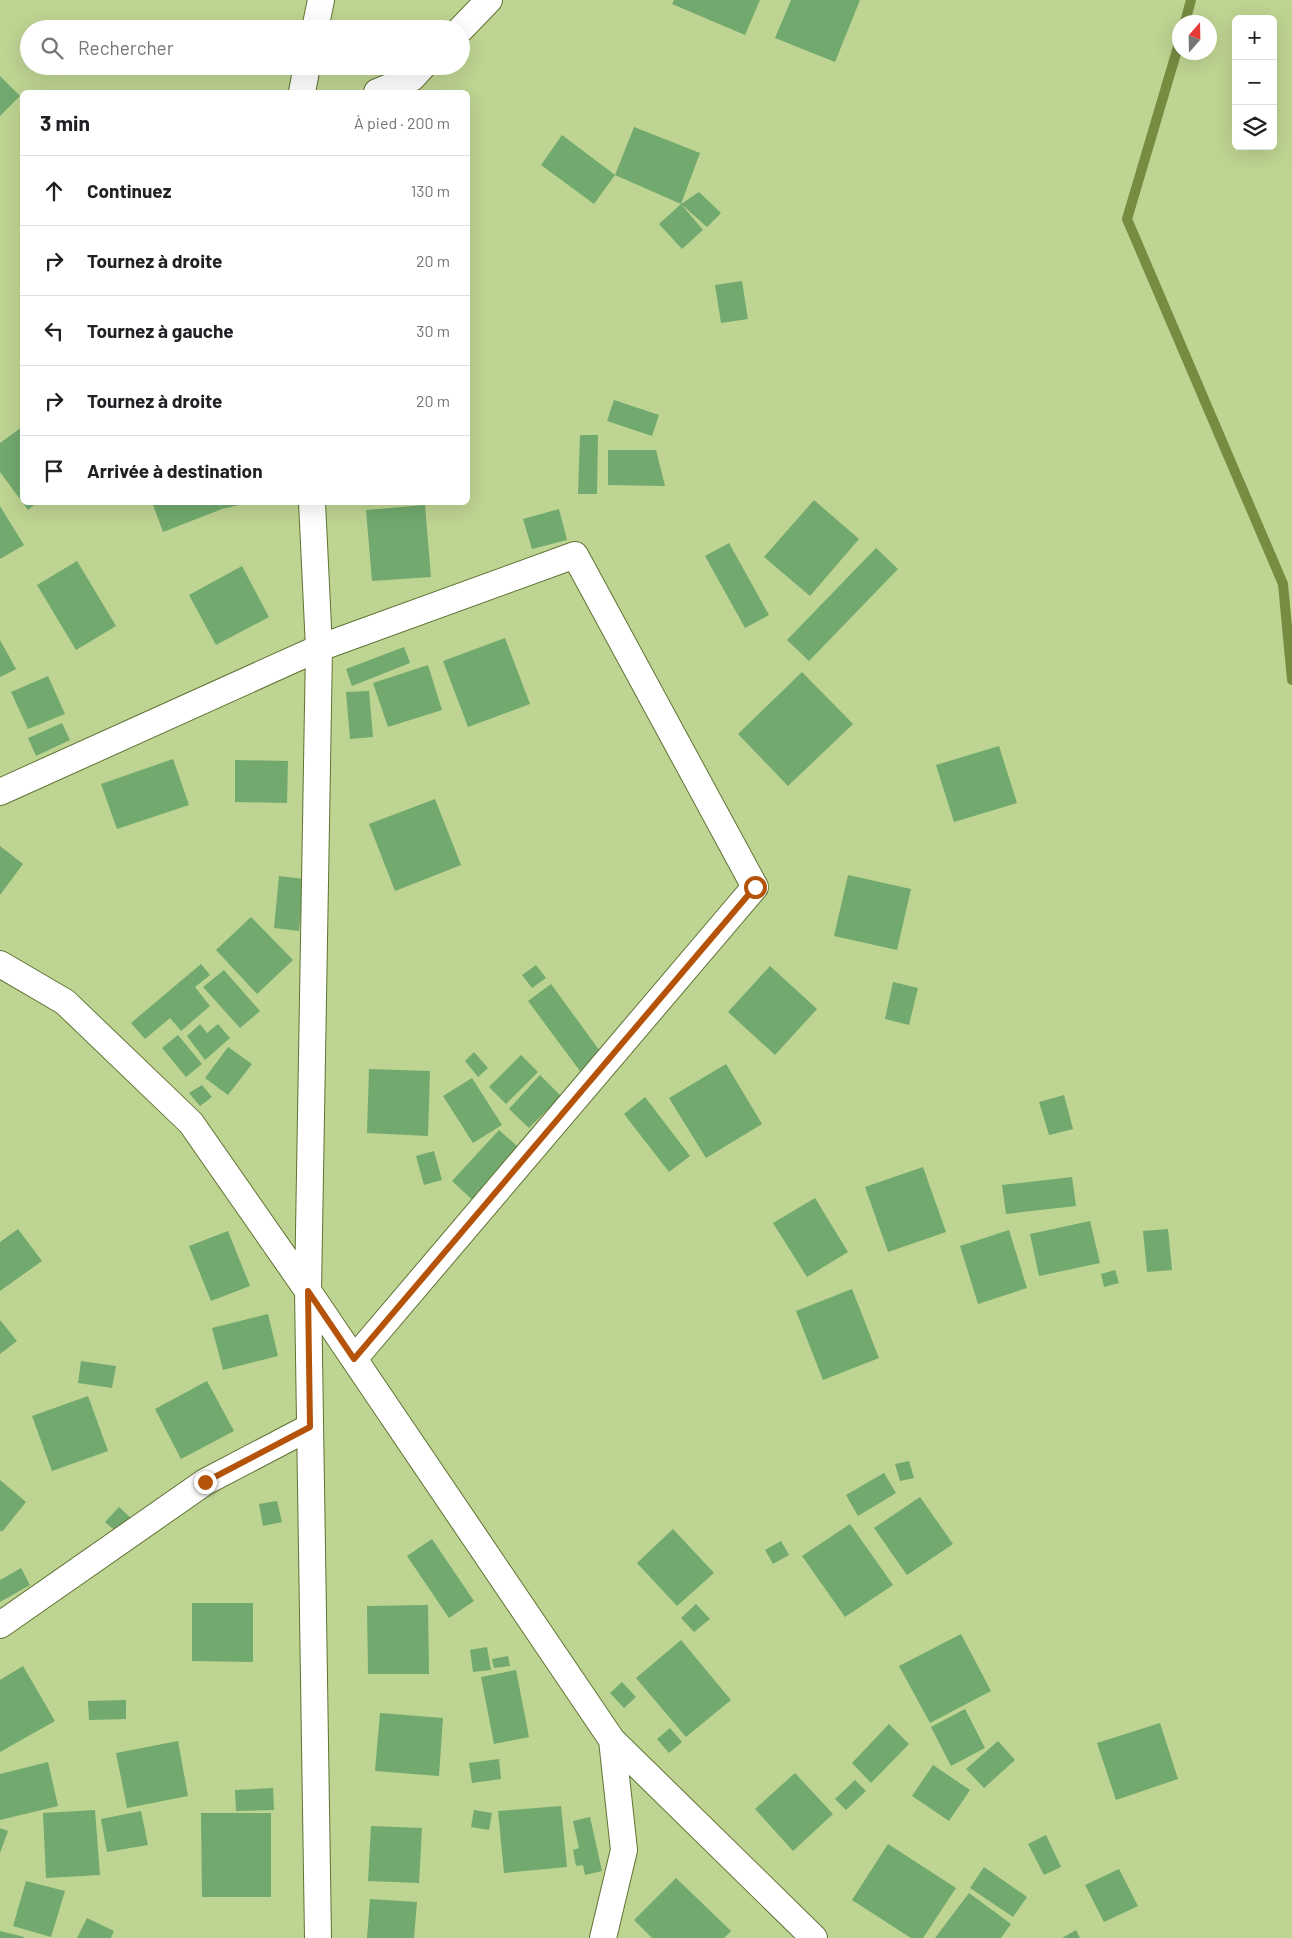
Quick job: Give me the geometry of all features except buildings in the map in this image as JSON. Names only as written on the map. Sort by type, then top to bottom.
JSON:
[{"type":"street","points":[[317,20],[320,0]]},
{"type":"street","points":[[470,20],[489,0]]},
{"type":"street","points":[[302,90],[305,75]]},
{"type":"street","points":[[383,90],[412,78],[415,75]]},
{"type":"street","points":[[312,505],[319,648],[308,1291],[318,1938]]},
{"type":"street","points":[[0,792],[319,648],[575,554],[755,887],[354,1359]]},
{"type":"street","points":[[0,964],[65,1002],[191,1123],[308,1291],[612,1740],[814,1938]]},
{"type":"street","points":[[0,1626],[205,1482],[310,1427]]},
{"type":"street","points":[[603,1938],[624,1850],[612,1740]]},
{"type":"waterway","points":[[1187,15],[1191,0]]},
{"type":"waterway","points":[[1174,60],[1127,219],[1283,584],[1292,680]]},
{"type":"route","points":[[205,1482],[310,1427],[308,1291],[354,1359],[755,887]]}]
